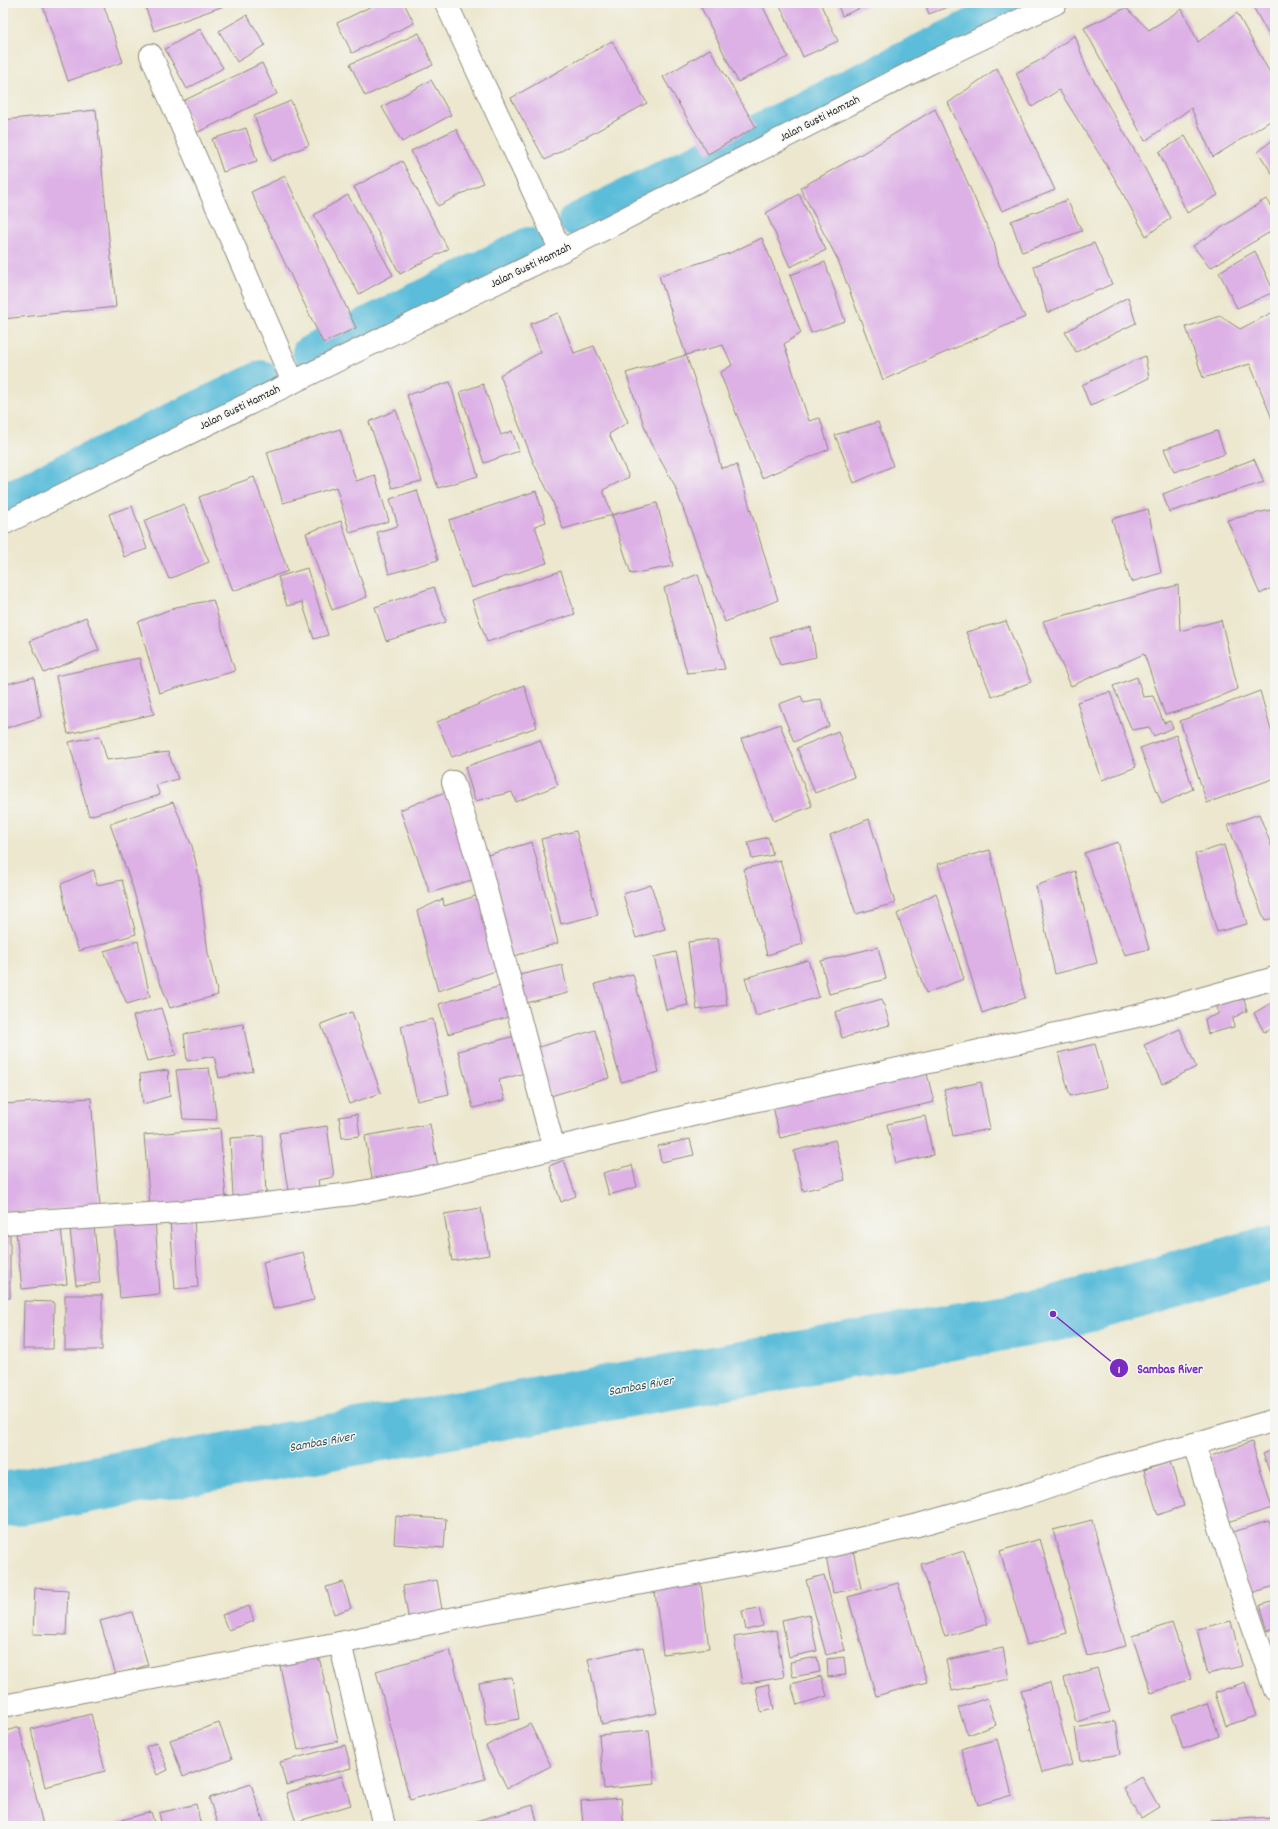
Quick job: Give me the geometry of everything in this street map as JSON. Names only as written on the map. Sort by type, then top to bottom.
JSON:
[{"type":"street","points":[[446,3],[561,251]]},
{"type":"street","name":"Jalan Gusti Hamzah","points":[[3,524],[561,251],[930,63],[1056,3]]},
{"type":"street","points":[[151,55],[293,382]]},
{"type":"street","points":[[453,782],[481,870],[554,1149]]},
{"type":"street","points":[[3,1223],[212,1210],[352,1194],[415,1182],[714,1110],[1146,1014],[1275,978]]},
{"type":"street","points":[[3,1706],[340,1644],[445,1620],[796,1554],[918,1525],[1035,1492],[1105,1468],[1275,1420]]},
{"type":"street","points":[[1194,1444],[1243,1601],[1275,1690]]},
{"type":"street","points":[[340,1644],[384,1826]]},
{"type":"building","points":[[42,3],[103,3],[123,62],[68,81]]},
{"type":"building","points":[[144,3],[232,3],[154,31]]},
{"type":"building","points":[[378,3],[404,3],[414,23],[352,53],[337,23]]},
{"type":"building","points":[[699,3],[761,3],[788,57],[738,82]]},
{"type":"building","points":[[779,3],[820,3],[838,41],[803,57]]},
{"type":"building","points":[[837,3],[872,3],[842,16]]},
{"type":"building","points":[[925,3],[949,3],[950,6],[929,14]]},
{"type":"building","points":[[1251,3],[1275,3],[1275,46]]},
{"type":"building","points":[[1126,8],[1149,30],[1182,9],[1198,42],[1237,13],[1275,82],[1275,118],[1213,157],[1191,108],[1145,141],[1084,28]]},
{"type":"building","points":[[247,15],[265,45],[237,62],[219,31]]},
{"type":"building","points":[[200,29],[223,68],[187,89],[165,49]]},
{"type":"building","points":[[419,33],[433,65],[365,96],[350,64]]},
{"type":"building","points":[[1075,35],[1086,67],[1142,163],[1171,218],[1146,236],[1115,179],[1059,90],[1032,107],[1016,73],[1040,60]]},
{"type":"building","points":[[612,41],[647,103],[545,160],[511,98]]},
{"type":"building","points":[[710,49],[756,127],[708,154],[663,77]]},
{"type":"building","points":[[262,63],[277,94],[196,133],[181,102]]},
{"type":"building","points":[[997,68],[1055,190],[1002,211],[948,103]]},
{"type":"building","points":[[431,80],[451,115],[402,142],[382,107]]},
{"type":"building","points":[[291,101],[309,145],[272,161],[254,116]]},
{"type":"building","points":[[935,109],[994,242],[999,265],[1025,317],[883,380],[838,260],[800,188],[863,153]]},
{"type":"building","points":[[96,110],[116,307],[3,319],[3,120]]},
{"type":"building","points":[[246,128],[257,161],[223,172],[212,139]]},
{"type":"building","points":[[456,129],[483,183],[438,206],[411,151]]},
{"type":"building","points":[[1185,136],[1218,195],[1187,213],[1159,152]]},
{"type":"building","points":[[1275,138],[1275,178],[1258,152]]},
{"type":"building","points":[[402,161],[448,249],[400,274],[354,187]]},
{"type":"building","points":[[285,176],[356,328],[323,343],[251,192]]},
{"type":"building","points":[[799,194],[826,250],[790,267],[766,213]]},
{"type":"building","points":[[348,195],[393,275],[359,294],[314,215]]},
{"type":"building","points":[[1266,199],[1275,213],[1275,229],[1210,268],[1193,246]]},
{"type":"building","points":[[1067,200],[1082,231],[1022,252],[1011,221]]},
{"type":"building","points":[[762,238],[801,333],[784,344],[809,421],[820,418],[829,449],[762,478],[720,373],[732,365],[723,345],[686,355],[659,276],[730,253]]},
{"type":"building","points":[[1094,243],[1112,284],[1047,313],[1034,266]]},
{"type":"building","points":[[1255,251],[1274,292],[1237,308],[1219,272]]},
{"type":"building","points":[[825,262],[845,321],[811,333],[790,275]]},
{"type":"building","points":[[1128,297],[1136,323],[1076,352],[1065,332]]},
{"type":"building","points":[[1275,311],[1275,426],[1250,364],[1203,378],[1186,327],[1220,316],[1240,329]]},
{"type":"building","points":[[558,313],[574,353],[594,346],[628,422],[609,434],[629,477],[603,490],[612,515],[563,529],[551,497],[534,464],[500,375],[541,352],[530,324]]},
{"type":"building","points":[[686,355],[709,421],[721,468],[737,465],[778,600],[725,622],[674,484],[650,442],[626,373]]},
{"type":"building","points":[[1145,356],[1149,378],[1090,406],[1082,385]]},
{"type":"building","points":[[450,382],[478,476],[438,488],[407,395]]},
{"type":"building","points":[[483,384],[501,435],[512,431],[519,451],[484,463],[460,392]]},
{"type":"building","points":[[396,410],[422,481],[392,488],[369,422]]},
{"type":"building","points":[[878,422],[893,466],[854,483],[835,435]]},
{"type":"building","points":[[340,429],[356,481],[375,475],[389,521],[350,533],[336,487],[283,503],[267,452]]},
{"type":"building","points":[[1217,431],[1225,454],[1174,472],[1164,449]]},
{"type":"building","points":[[1254,459],[1264,482],[1169,512],[1163,494]]},
{"type":"building","points":[[254,477],[288,571],[233,591],[199,497]]},
{"type":"building","points":[[417,490],[438,560],[389,574],[377,532],[398,526],[390,499]]},
{"type":"building","points":[[536,491],[546,522],[535,526],[547,563],[471,588],[449,520]]},
{"type":"building","points":[[657,503],[673,566],[631,574],[612,515]]},
{"type":"building","points":[[184,504],[209,562],[169,579],[144,521]]},
{"type":"building","points":[[132,506],[147,549],[124,557],[109,514]]},
{"type":"building","points":[[1148,509],[1161,573],[1131,582],[1112,519]]},
{"type":"building","points":[[1275,509],[1275,586],[1260,594],[1227,520]]},
{"type":"building","points":[[341,521],[367,597],[332,610],[306,533]]},
{"type":"building","points":[[307,568],[328,635],[314,639],[302,602],[287,606],[278,577]]},
{"type":"building","points":[[561,571],[575,614],[487,642],[472,600]]},
{"type":"building","points":[[698,574],[725,669],[687,673],[664,588]]},
{"type":"building","points":[[1178,585],[1180,631],[1221,620],[1238,689],[1200,705],[1165,715],[1144,654],[1071,686],[1043,621]]},
{"type":"building","points":[[434,587],[446,622],[386,641],[375,607]]},
{"type":"building","points":[[213,600],[235,671],[159,693],[138,622],[176,607]]},
{"type":"building","points":[[86,617],[99,650],[44,673],[30,641]]},
{"type":"building","points":[[1006,621],[1031,682],[992,697],[966,632]]},
{"type":"building","points":[[811,627],[816,657],[780,665],[770,637]]},
{"type":"building","points":[[139,658],[154,714],[68,734],[56,676]]},
{"type":"building","points":[[34,677],[41,717],[3,729],[3,685]]},
{"type":"building","points":[[1137,677],[1143,697],[1153,696],[1164,723],[1170,721],[1173,728],[1154,736],[1149,727],[1132,730],[1113,686]]},
{"type":"building","points":[[524,685],[537,727],[452,757],[437,722]]},
{"type":"building","points":[[1260,691],[1275,745],[1275,778],[1207,803],[1180,721]]},
{"type":"building","points":[[1110,692],[1136,767],[1102,780],[1077,702]]},
{"type":"building","points":[[801,696],[804,703],[821,699],[829,726],[794,742],[779,704]]},
{"type":"building","points":[[780,724],[812,806],[774,821],[741,739]]},
{"type":"building","points":[[838,731],[854,777],[815,793],[797,748]]},
{"type":"building","points":[[1176,735],[1193,789],[1162,804],[1140,748]]},
{"type":"building","points":[[100,736],[107,760],[168,752],[178,779],[156,785],[160,795],[89,816],[69,742]]},
{"type":"building","points":[[540,740],[558,785],[516,802],[512,792],[475,801],[465,767]]},
{"type":"building","points":[[445,792],[478,878],[430,893],[400,810]]},
{"type":"building","points":[[173,802],[192,846],[198,872],[208,953],[218,995],[170,1008],[153,964],[133,888],[110,824]]},
{"type":"building","points":[[1259,814],[1275,855],[1275,917],[1265,921],[1228,825]]},
{"type":"building","points":[[869,819],[895,903],[856,914],[830,835]]},
{"type":"building","points":[[576,831],[598,915],[561,924],[541,839]]},
{"type":"building","points":[[768,837],[773,855],[752,859],[748,842]]},
{"type":"building","points":[[532,842],[558,943],[511,957],[481,857]]},
{"type":"building","points":[[1118,842],[1149,949],[1125,955],[1084,853]]},
{"type":"building","points":[[1224,845],[1247,924],[1217,932],[1195,854]]},
{"type":"building","points":[[990,850],[1025,998],[982,1013],[938,864]]},
{"type":"building","points":[[780,860],[803,944],[767,955],[744,869]]},
{"type":"building","points":[[94,870],[97,885],[122,880],[136,934],[79,951],[69,925],[61,884]]},
{"type":"building","points":[[1075,871],[1097,963],[1055,974],[1036,886]]},
{"type":"building","points":[[651,885],[665,929],[636,938],[623,894]]},
{"type":"building","points":[[936,893],[964,979],[926,993],[897,914]]},
{"type":"building","points":[[482,894],[501,969],[438,991],[417,911],[443,899],[444,906]]},
{"type":"building","points":[[718,938],[727,1005],[697,1010],[688,942]]},
{"type":"building","points":[[138,941],[150,997],[127,1004],[104,951]]},
{"type":"building","points":[[878,947],[886,979],[829,994],[821,961]]},
{"type":"building","points":[[676,952],[688,1005],[666,1010],[654,957]]},
{"type":"building","points":[[808,960],[819,997],[756,1016],[745,978]]},
{"type":"building","points":[[562,965],[568,993],[522,1004],[515,976]]},
{"type":"building","points":[[633,974],[659,1072],[621,1082],[595,984]]},
{"type":"building","points":[[504,985],[512,1016],[448,1034],[439,1004]]},
{"type":"building","points":[[882,999],[890,1025],[842,1038],[835,1012]]},
{"type":"building","points":[[1244,999],[1247,1011],[1233,1018],[1234,1027],[1208,1034],[1205,1019],[1218,1014],[1217,1004]]},
{"type":"building","points":[[1275,1001],[1275,1026],[1264,1032],[1254,1013]]},
{"type":"building","points":[[161,1008],[176,1055],[147,1061],[133,1016]]},
{"type":"building","points":[[352,1012],[381,1093],[349,1104],[321,1024]]},
{"type":"building","points":[[433,1019],[449,1094],[417,1101],[401,1026]]},
{"type":"building","points":[[243,1024],[253,1071],[219,1078],[214,1056],[187,1061],[184,1034]]},
{"type":"building","points":[[1180,1029],[1196,1067],[1162,1084],[1144,1045]]},
{"type":"building","points":[[595,1030],[609,1078],[551,1096],[536,1048]]},
{"type":"building","points":[[515,1036],[525,1073],[499,1080],[505,1100],[473,1108],[458,1051]]},
{"type":"building","points":[[1095,1044],[1107,1087],[1070,1096],[1058,1053]]},
{"type":"building","points":[[209,1068],[217,1120],[183,1119],[176,1070]]},
{"type":"building","points":[[168,1070],[170,1096],[143,1104],[140,1074]]},
{"type":"building","points":[[926,1070],[934,1102],[780,1138],[773,1106]]},
{"type":"building","points":[[981,1082],[990,1129],[953,1136],[944,1090]]},
{"type":"building","points":[[91,1098],[100,1207],[3,1212],[3,1104]]},
{"type":"building","points":[[357,1114],[360,1136],[342,1138],[339,1117]]},
{"type":"building","points":[[925,1116],[933,1155],[896,1163],[887,1124]]},
{"type":"building","points":[[430,1124],[438,1167],[372,1179],[365,1136]]},
{"type":"building","points":[[327,1126],[334,1177],[318,1180],[320,1193],[289,1197],[279,1133]]},
{"type":"building","points":[[220,1128],[226,1199],[150,1206],[144,1135]]},
{"type":"building","points":[[263,1136],[266,1194],[233,1196],[230,1138]]},
{"type":"building","points":[[690,1139],[694,1155],[661,1162],[658,1146]]},
{"type":"building","points":[[835,1140],[845,1180],[803,1191],[794,1151]]},
{"type":"building","points":[[564,1160],[576,1196],[561,1202],[549,1166]]},
{"type":"building","points":[[632,1165],[637,1187],[609,1195],[603,1173]]},
{"type":"building","points":[[481,1208],[489,1255],[452,1261],[444,1214]]},
{"type":"building","points":[[194,1218],[198,1287],[175,1289],[170,1220]]},
{"type":"building","points":[[155,1219],[160,1294],[120,1298],[114,1223]]},
{"type":"building","points":[[94,1226],[100,1283],[76,1285],[70,1228]]},
{"type":"building","points":[[61,1227],[67,1284],[22,1289],[16,1232]]},
{"type":"building","points":[[3,1229],[10,1229],[10,1298],[3,1298]]},
{"type":"building","points":[[303,1252],[314,1300],[273,1309],[263,1262]]},
{"type":"building","points":[[65,1295],[102,1295],[102,1350],[65,1350]]},
{"type":"building","points":[[24,1301],[54,1302],[53,1349],[23,1349]]},
{"type":"building","points":[[1252,1442],[1272,1508],[1225,1523],[1205,1458]]},
{"type":"building","points":[[1275,1449],[1275,1487],[1263,1454]]},
{"type":"building","points":[[1170,1462],[1184,1506],[1158,1515],[1144,1470]]},
{"type":"building","points":[[396,1516],[446,1519],[444,1548],[394,1544]]},
{"type":"building","points":[[1092,1520],[1126,1646],[1087,1656],[1053,1530]]},
{"type":"building","points":[[1269,1521],[1275,1541],[1275,1586],[1251,1593],[1233,1532]]},
{"type":"building","points":[[1040,1539],[1067,1633],[1027,1645],[1000,1551]]},
{"type":"building","points":[[853,1550],[861,1588],[833,1593],[826,1556]]},
{"type":"building","points":[[964,1551],[988,1624],[945,1637],[921,1564]]},
{"type":"building","points":[[824,1575],[845,1650],[826,1655],[806,1580]]},
{"type":"building","points":[[700,1578],[709,1648],[663,1654],[654,1584]]},
{"type":"building","points":[[437,1580],[443,1616],[409,1622],[403,1586]]},
{"type":"building","points":[[343,1582],[351,1608],[334,1614],[326,1587]]},
{"type":"building","points":[[898,1583],[927,1682],[876,1696],[848,1597]]},
{"type":"building","points":[[35,1588],[68,1590],[66,1635],[33,1634]]},
{"type":"building","points":[[1275,1601],[1275,1629],[1268,1631],[1260,1605]]},
{"type":"building","points":[[249,1606],[254,1621],[228,1630],[222,1615]]},
{"type":"building","points":[[759,1608],[763,1626],[746,1630],[742,1611]]},
{"type":"building","points":[[132,1612],[148,1665],[116,1675],[100,1621]]},
{"type":"building","points":[[809,1614],[817,1651],[789,1657],[782,1620]]},
{"type":"building","points":[[1231,1621],[1242,1666],[1208,1674],[1197,1629]]},
{"type":"building","points":[[1172,1623],[1191,1679],[1151,1693],[1132,1636]]},
{"type":"building","points":[[776,1630],[784,1677],[742,1684],[734,1637]]},
{"type":"building","points":[[643,1647],[657,1713],[602,1725],[588,1659]]},
{"type":"building","points":[[1003,1648],[1009,1679],[952,1691],[946,1660]]},
{"type":"building","points":[[450,1650],[485,1779],[410,1800],[376,1671]]},
{"type":"building","points":[[319,1657],[338,1741],[298,1750],[280,1666]]},
{"type":"building","points":[[817,1657],[820,1672],[793,1677],[790,1662]]},
{"type":"building","points":[[844,1657],[846,1675],[828,1677],[827,1659]]},
{"type":"building","points":[[1097,1668],[1110,1712],[1076,1722],[1064,1678]]},
{"type":"building","points":[[821,1676],[827,1696],[797,1705],[791,1684]]},
{"type":"building","points":[[512,1677],[519,1719],[486,1725],[479,1683]]},
{"type":"building","points":[[1245,1682],[1256,1716],[1226,1726],[1215,1693]]},
{"type":"building","points":[[1050,1683],[1072,1765],[1042,1773],[1021,1690]]},
{"type":"building","points":[[769,1684],[774,1709],[761,1712],[756,1687]]},
{"type":"building","points":[[987,1698],[996,1725],[968,1735],[958,1708]]},
{"type":"building","points":[[1208,1703],[1219,1736],[1183,1749],[1172,1715]]},
{"type":"building","points":[[91,1714],[105,1771],[45,1787],[31,1729]]},
{"type":"building","points":[[1116,1721],[1121,1754],[1080,1761],[1075,1728]]},
{"type":"building","points":[[219,1723],[232,1759],[183,1777],[170,1740]]},
{"type":"building","points":[[530,1724],[551,1766],[507,1788],[486,1746]]},
{"type":"building","points":[[19,1727],[43,1826],[3,1826],[3,1732]]},
{"type":"building","points":[[649,1730],[655,1784],[604,1789],[599,1735]]},
{"type":"building","points":[[997,1739],[1012,1795],[978,1805],[961,1749]]},
{"type":"building","points":[[157,1742],[168,1770],[157,1775],[146,1747]]},
{"type":"building","points":[[345,1745],[351,1768],[286,1785],[280,1762]]},
{"type":"building","points":[[342,1776],[351,1805],[296,1822],[286,1793]]},
{"type":"building","points":[[1142,1777],[1159,1807],[1141,1818],[1123,1788]]},
{"type":"building","points":[[251,1784],[265,1826],[218,1826],[209,1798]]},
{"type":"building","points":[[621,1798],[624,1826],[583,1826],[581,1801]]},
{"type":"building","points":[[196,1804],[201,1826],[162,1826],[159,1813]]},
{"type":"building","points":[[533,1805],[538,1826],[458,1826]]},
{"type":"building","points":[[151,1812],[155,1826],[120,1826],[118,1821]]},
{"type":"building","points":[[1272,1817],[1273,1826],[1211,1826],[1211,1821]]},
{"type":"waterway","points":[[574,220],[1015,3]]},
{"type":"waterway","points":[[308,352],[528,243]]},
{"type":"waterway","points":[[3,499],[262,376]]},
{"type":"waterway","name":"Sambas River","points":[[3,1500],[1053,1314],[1275,1252]]},
{"type":"place","name":"Sambas River","points":[[1053,1314]]}]
